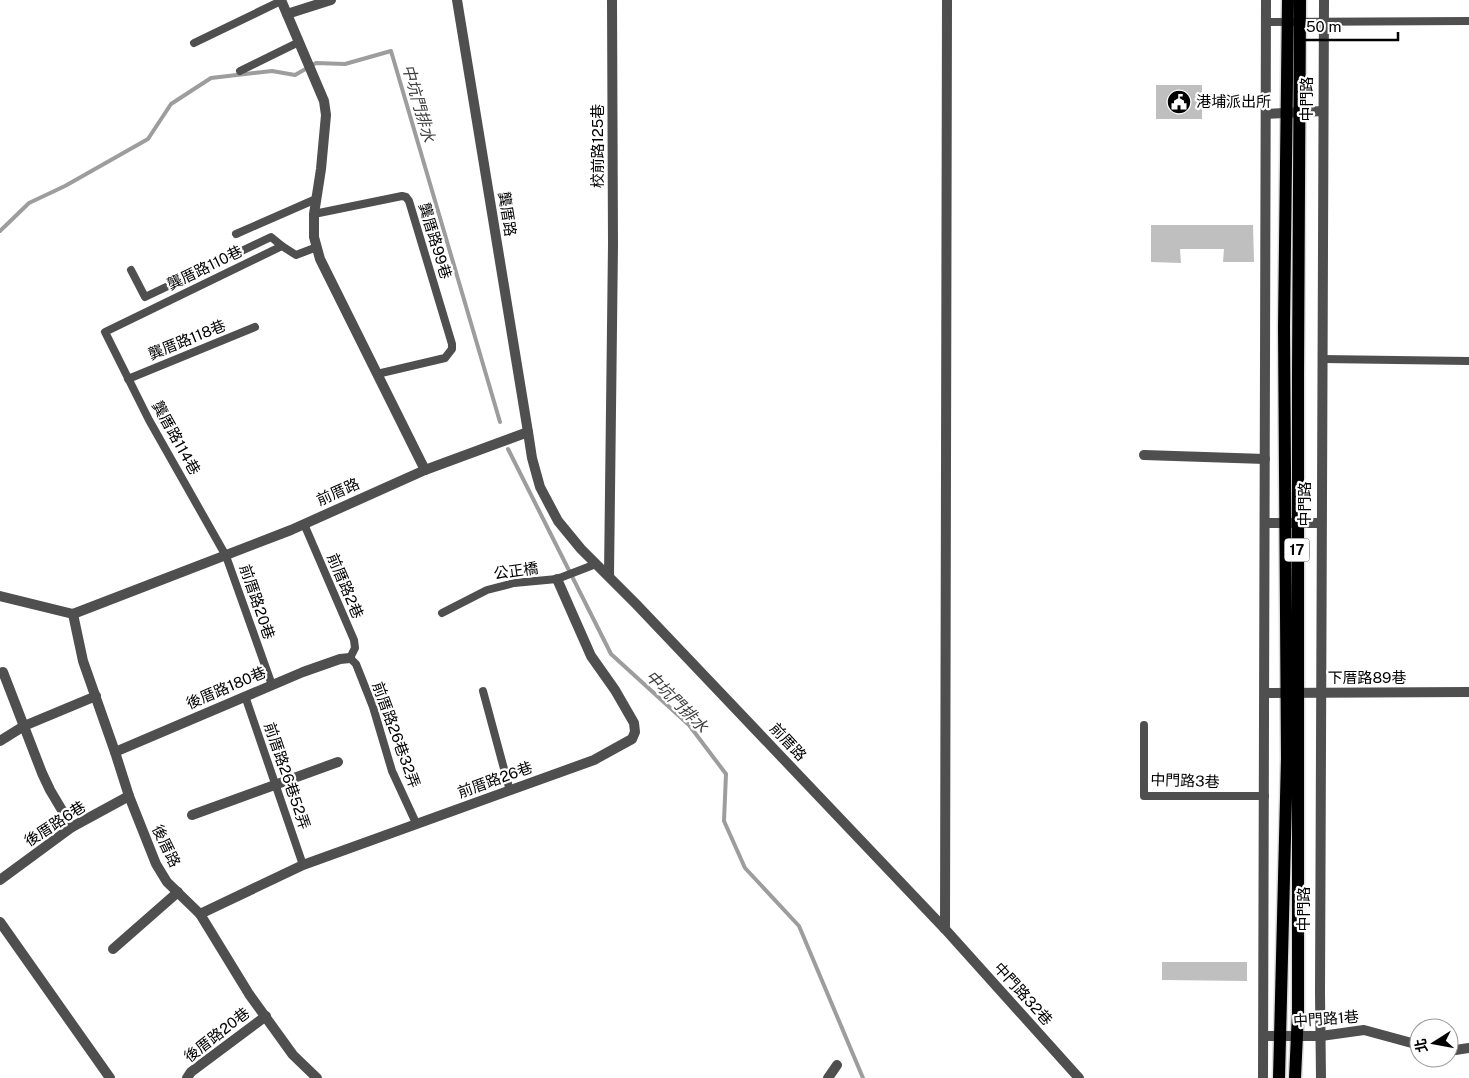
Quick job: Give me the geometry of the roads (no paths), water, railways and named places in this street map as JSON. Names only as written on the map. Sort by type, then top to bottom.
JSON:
[{"type":"main road","name":"17","points":[[1288,0],[1294,22]]},
{"type":"main road","name":"17","points":[[1294,22],[1300,0]]},
{"type":"main road","name":"中門路","points":[[1294,22],[1300,113],[1291,522],[1298,1013],[1295,1078]]},
{"type":"main road","name":"中門路","points":[[1291,522],[1284,327],[1287,113],[1294,22]]},
{"type":"main road","name":"中門路","points":[[1279,1078],[1287,767],[1292,693]]},
{"type":"street","points":[[287,14],[331,0]]},
{"type":"street","name":"龔厝路","points":[[457,0],[528,432]]},
{"type":"street","name":"校前路125巷","points":[[609,576],[613,291],[612,0]]},
{"type":"street","points":[[945,929],[947,0]]},
{"type":"street","points":[[1263,1078],[1266,0]]},
{"type":"street","name":"中門路","points":[[1321,1078],[1321,523],[1324,0]]},
{"type":"street","points":[[281,1],[324,101],[326,115],[314,214],[314,237],[320,259],[424,470]]},
{"type":"street","points":[[1266,114],[1323,111]]},
{"type":"street","name":"前厝路","points":[[74,614],[304,524],[424,470],[528,432],[532,458],[540,487],[558,521],[581,549],[609,576],[945,929]]},
{"type":"street","points":[[1144,455],[1266,459]]},
{"type":"street","points":[[1265,523],[1321,523]]},
{"type":"street","name":"前厝路26巷","points":[[200,914],[303,865],[594,760],[632,739],[635,732],[634,723],[587,648],[561,578]]},
{"type":"street","points":[[0,596],[74,614]]},
{"type":"street","name":"後厝路","points":[[74,614],[83,660],[116,752],[129,796],[156,864],[167,882],[200,914],[249,994],[293,1055],[317,1078]]},
{"type":"street","name":"後厝路180巷","points":[[116,752],[272,685],[312,669],[350,658]]},
{"type":"street","points":[[3,672],[46,781],[72,827]]},
{"type":"street","name":"下厝路89巷","points":[[1265,692],[1469,692]]},
{"type":"street","points":[[0,741],[24,726],[96,696]]},
{"type":"street","points":[[192,815],[338,762]]},
{"type":"street","name":"後厝路6巷","points":[[0,880],[72,827],[129,796]]},
{"type":"street","points":[[113,949],[178,892]]},
{"type":"street","points":[[0,922],[110,1078]]},
{"type":"street","name":"中門路32巷","points":[[945,929],[1079,1078]]},
{"type":"street","name":"後厝路20巷","points":[[187,1078],[191,1072],[266,1016]]},
{"type":"street","name":"中門路1巷","points":[[1264,1036],[1321,1036],[1364,1030],[1409,1042]]},
{"type":"street","points":[[828,1078],[837,1065]]},
{"type":"lane","points":[[194,43],[281,1]]},
{"type":"lane","points":[[1266,22],[1324,20],[1469,21]]},
{"type":"lane","points":[[240,71],[299,42]]},
{"type":"lane","name":"龔厝路99巷","points":[[314,214],[402,196],[406,197],[409,201],[452,349],[445,358],[377,374]]},
{"type":"lane","points":[[236,234],[316,199]]},
{"type":"lane","points":[[131,270],[145,297],[271,237],[296,255],[317,247]]},
{"type":"lane","name":"龔厝路110巷","points":[[105,332],[282,246]]},
{"type":"lane","name":"龔厝路118巷","points":[[128,378],[255,327]]},
{"type":"lane","name":"龔厝路114巷","points":[[105,332],[149,420],[226,556]]},
{"type":"lane","points":[[1322,359],[1469,361]]},
{"type":"lane","name":"前厝路2巷","points":[[304,524],[354,640],[355,648],[350,658]]},
{"type":"lane","name":"前厝路20巷","points":[[226,556],[272,685]]},
{"type":"lane","name":"公正橋","points":[[442,613],[487,590],[514,583],[561,578],[596,564]]},
{"type":"lane","name":"前厝路26巷32弄","points":[[350,658],[356,664],[363,681],[392,771],[416,823]]},
{"type":"lane","points":[[483,691],[510,791]]},
{"type":"lane","name":"前厝路26巷52弄","points":[[245,696],[303,865]]},
{"type":"lane","name":"中門路3巷","points":[[1144,724],[1144,796],[1265,796]]},
{"type":"waterway","name":"中坑門排水","points":[[0,231],[29,203],[65,186],[148,139],[171,104],[211,78],[272,71],[295,75],[316,63],[345,64],[391,51],[500,422]]},
{"type":"waterway","name":"中坑門排水","points":[[508,449],[611,654],[689,725],[726,774],[724,821],[745,868],[799,926],[863,1078]]},
{"type":"place","name":"港埔派出所","points":[[1179,102]]}]
